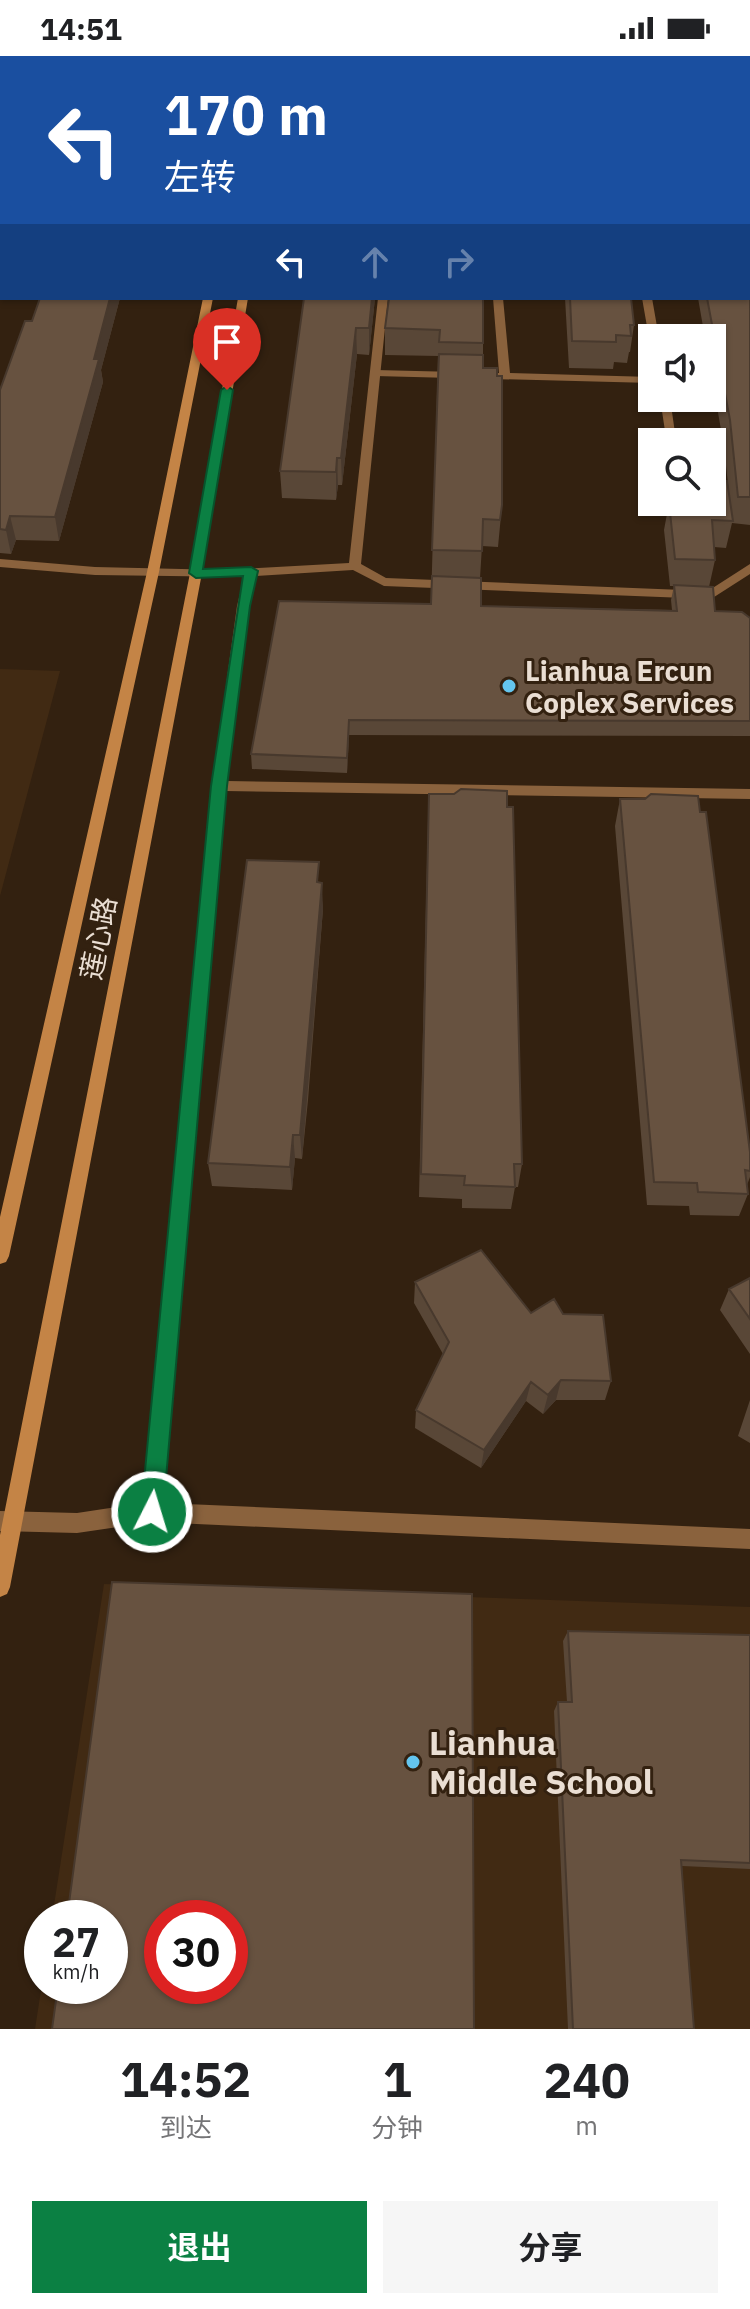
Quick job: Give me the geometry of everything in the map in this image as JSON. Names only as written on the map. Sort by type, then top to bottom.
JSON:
[{"type":"main road","name":"莲心路","points":[[0,1256],[153,572],[208,300]]},
{"type":"main road","name":"莲心路","points":[[0,1587],[6,1521],[196,573],[243,300]]},
{"type":"street","points":[[355,566],[383,300]]},
{"type":"street","points":[[498,300],[505,376]]},
{"type":"street","points":[[647,300],[652,324]]},
{"type":"street","points":[[375,373],[638,380]]},
{"type":"street","points":[[0,563],[196,573],[355,566],[384,582],[711,595],[750,568]]},
{"type":"street","points":[[152,1512],[219,786],[243,606],[251,571]]},
{"type":"street","points":[[219,786],[750,794]]},
{"type":"street","points":[[6,1521],[77,1523],[152,1512],[750,1539]]},
{"type":"shaded area","points":[[0,669],[60,671],[0,896]]},
{"type":"shaded area","name":"Lianhua Middle School","points":[[104,1584],[750,1607],[750,2029],[35,2029],[39,2004],[128,2004],[128,1900],[55,1900]]},
{"type":"building","points":[[39,300],[109,300],[94,359],[99,359],[55,517],[10,516],[6,530],[0,529],[0,390],[25,321],[32,321]]},
{"type":"building","points":[[304,300],[372,300],[369,328],[356,328],[341,458],[337,458],[336,472],[280,471]]},
{"type":"building","points":[[389,300],[483,300],[483,343],[439,342],[440,330],[385,328]]},
{"type":"building","points":[[570,300],[631,300],[634,325],[630,325],[631,336],[616,335],[616,342],[572,341]]},
{"type":"building","points":[[707,300],[750,300],[750,497],[738,497],[726,399],[726,324],[712,324]]},
{"type":"building","points":[[439,354],[483,355],[483,368],[497,368],[497,376],[502,376],[502,505],[500,520],[483,519],[482,551],[432,550]]},
{"type":"building","points":[[727,481],[733,521],[712,520],[715,560],[675,559],[670,516],[726,516]]},
{"type":"building","name":"Lianhua Ercun Coplex Services","points":[[432,576],[481,578],[481,606],[677,611],[674,585],[713,587],[715,611],[742,612],[750,618],[750,721],[349,720],[347,758],[251,754],[279,601],[431,604]]},
{"type":"building","points":[[461,789],[507,791],[507,807],[513,807],[522,1164],[514,1164],[515,1187],[464,1185],[465,1176],[421,1174],[429,794],[454,794]]},
{"type":"building","points":[[651,794],[698,796],[700,812],[706,812],[750,1152],[750,1171],[745,1170],[748,1194],[698,1192],[697,1183],[654,1182],[620,799],[645,799]]},
{"type":"building","points":[[247,860],[319,862],[317,882],[322,883],[300,1135],[293,1135],[290,1167],[208,1163]]},
{"type":"building","points":[[481,1250],[531,1313],[554,1299],[563,1314],[603,1315],[611,1381],[561,1380],[548,1395],[531,1382],[484,1450],[416,1410],[449,1342],[415,1282]]},
{"type":"building","points":[[750,1278],[750,1319],[729,1289]]},
{"type":"building","points":[[112,1582],[472,1594],[474,2029],[52,2029],[55,2004],[128,2004],[128,1900],[69,1900]]},
{"type":"building","points":[[568,1631],[750,1635],[750,1863],[681,1860],[694,2029],[573,2029],[558,1702],[572,1702]]},
{"type":"place","name":"Lianhua Ercun Coplex Services","points":[[509,686]]},
{"type":"place","name":"Lianhua Middle School","points":[[413,1762]]},
{"type":"route","points":[[152,1512],[219,786],[243,606],[251,571],[196,573],[227,390]]}]
